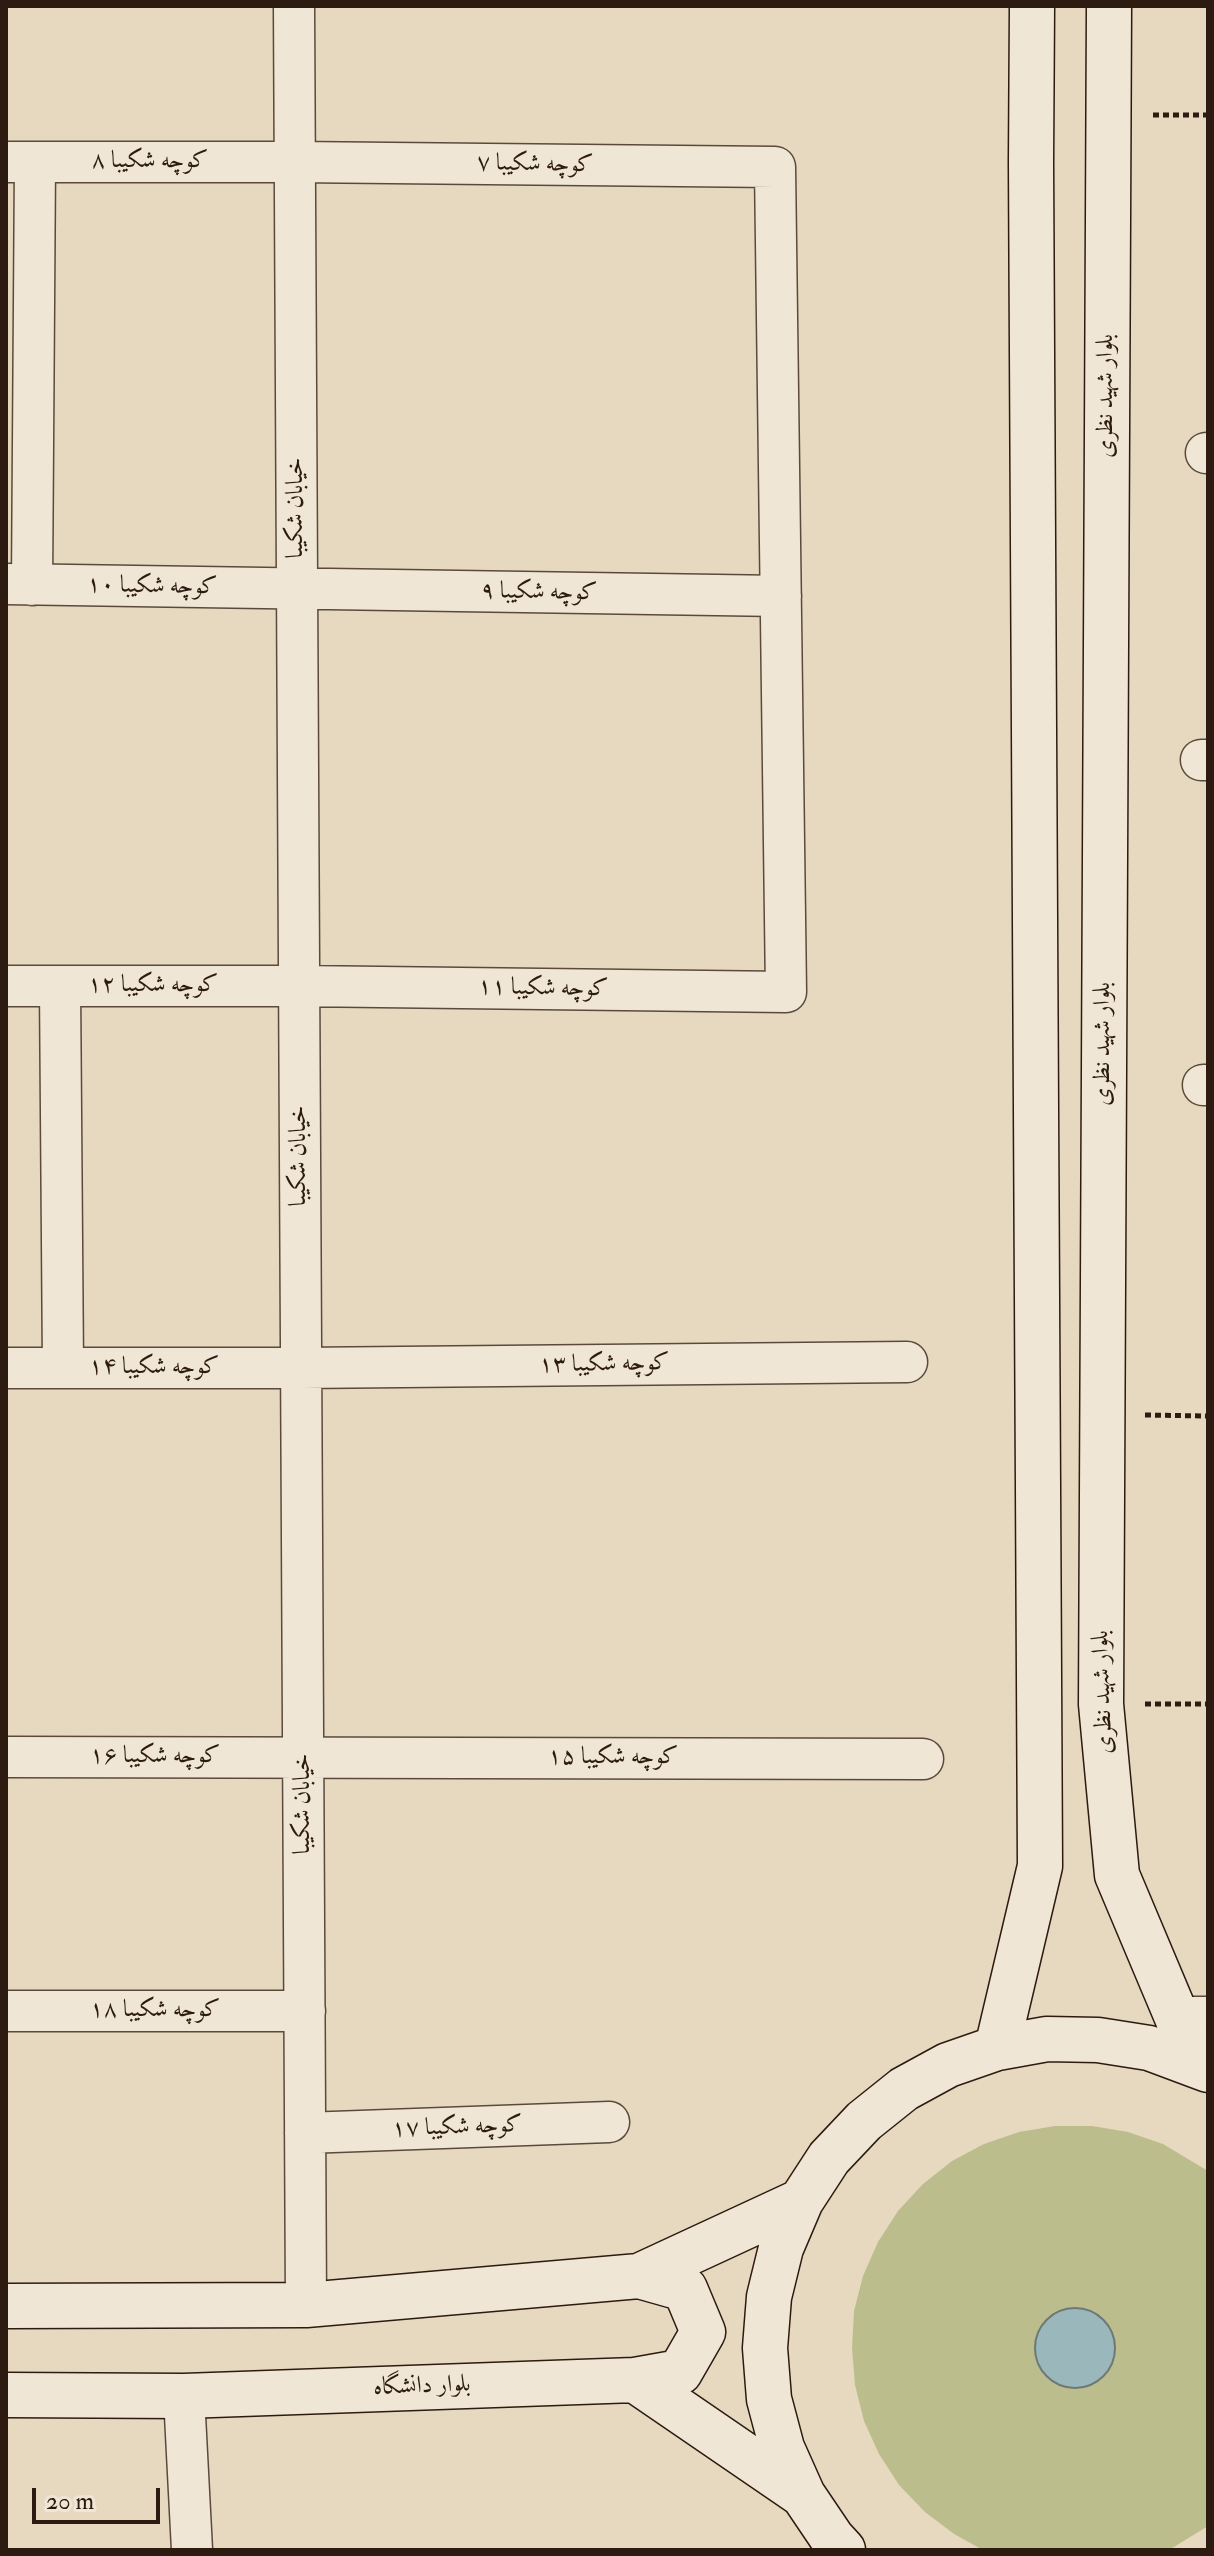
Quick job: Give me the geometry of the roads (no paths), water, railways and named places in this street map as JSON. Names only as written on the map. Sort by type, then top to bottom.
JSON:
[{"type":"main road","points":[[997,2048],[1040,1866],[1032,6]]},
{"type":"main road","name":"بلوار شهید نظری","points":[[1109,6],[1101,1704],[1117,1875],[1193,2017],[1203,2068]]},
{"type":"main road","points":[[843,2550],[803,2495],[782,2448],[769,2399],[765,2348],[769,2297],[781,2248],[801,2201],[829,2158],[864,2121],[894,2097],[948,2065],[997,2048],[1047,2039],[1098,2040],[1149,2048],[1203,2068]]},
{"type":"main road","points":[[6,2306],[306,2305],[639,2276],[801,2201]]},
{"type":"main road","name":"بلوار دانشگاه","points":[[6,2395],[184,2396],[635,2380],[680,2372],[703,2332],[685,2289],[639,2276]]},
{"type":"main road","points":[[635,2380],[803,2495]]},
{"type":"street","name":"خیابان شکیبا","points":[[294,6],[306,2305]]},
{"type":"street","name":"کوچه شکیبا ۸","points":[[21,162],[295,162]]},
{"type":"street","points":[[19,585],[21,162]]},
{"type":"street","name":"کوچه شکیبا ۷","points":[[295,162],[775,167],[781,596]]},
{"type":"street","name":"کوچه شکیبا ۱۰","points":[[19,585],[297,589]]},
{"type":"street","name":"کوچه شکیبا ۹","points":[[297,589],[781,596]]},
{"type":"street","name":"کوچه شکیبا ۱۱","points":[[299,986],[786,992],[781,596]]},
{"type":"street","name":"کوچه شکیبا ۱۲","points":[[6,986],[299,986]]},
{"type":"street","points":[[60,986],[63,1368]]},
{"type":"street","name":"کوچه شکیبا ۱۳","points":[[301,1368],[907,1362]]},
{"type":"street","name":"کوچه شکیبا ۱۴","points":[[6,1368],[301,1368]]},
{"type":"street","name":"کوچه شکیبا ۱۶","points":[[6,1757],[303,1758]]},
{"type":"street","name":"کوچه شکیبا ۱۵","points":[[303,1758],[923,1759]]},
{"type":"street","name":"کوچه شکیبا ۱۸","points":[[6,2011],[305,2011]]},
{"type":"street","name":"کوچه شکیبا ۱۷","points":[[305,2133],[609,2122]]},
{"type":"street","points":[[184,2396],[192,2550]]},
{"type":"water","points":[[1075,2308],[1090,2311],[1103,2320],[1112,2333],[1115,2348],[1112,2363],[1103,2376],[1090,2385],[1075,2388],[1060,2385],[1047,2376],[1038,2363],[1035,2348],[1038,2333],[1047,2320],[1060,2311]]}]
